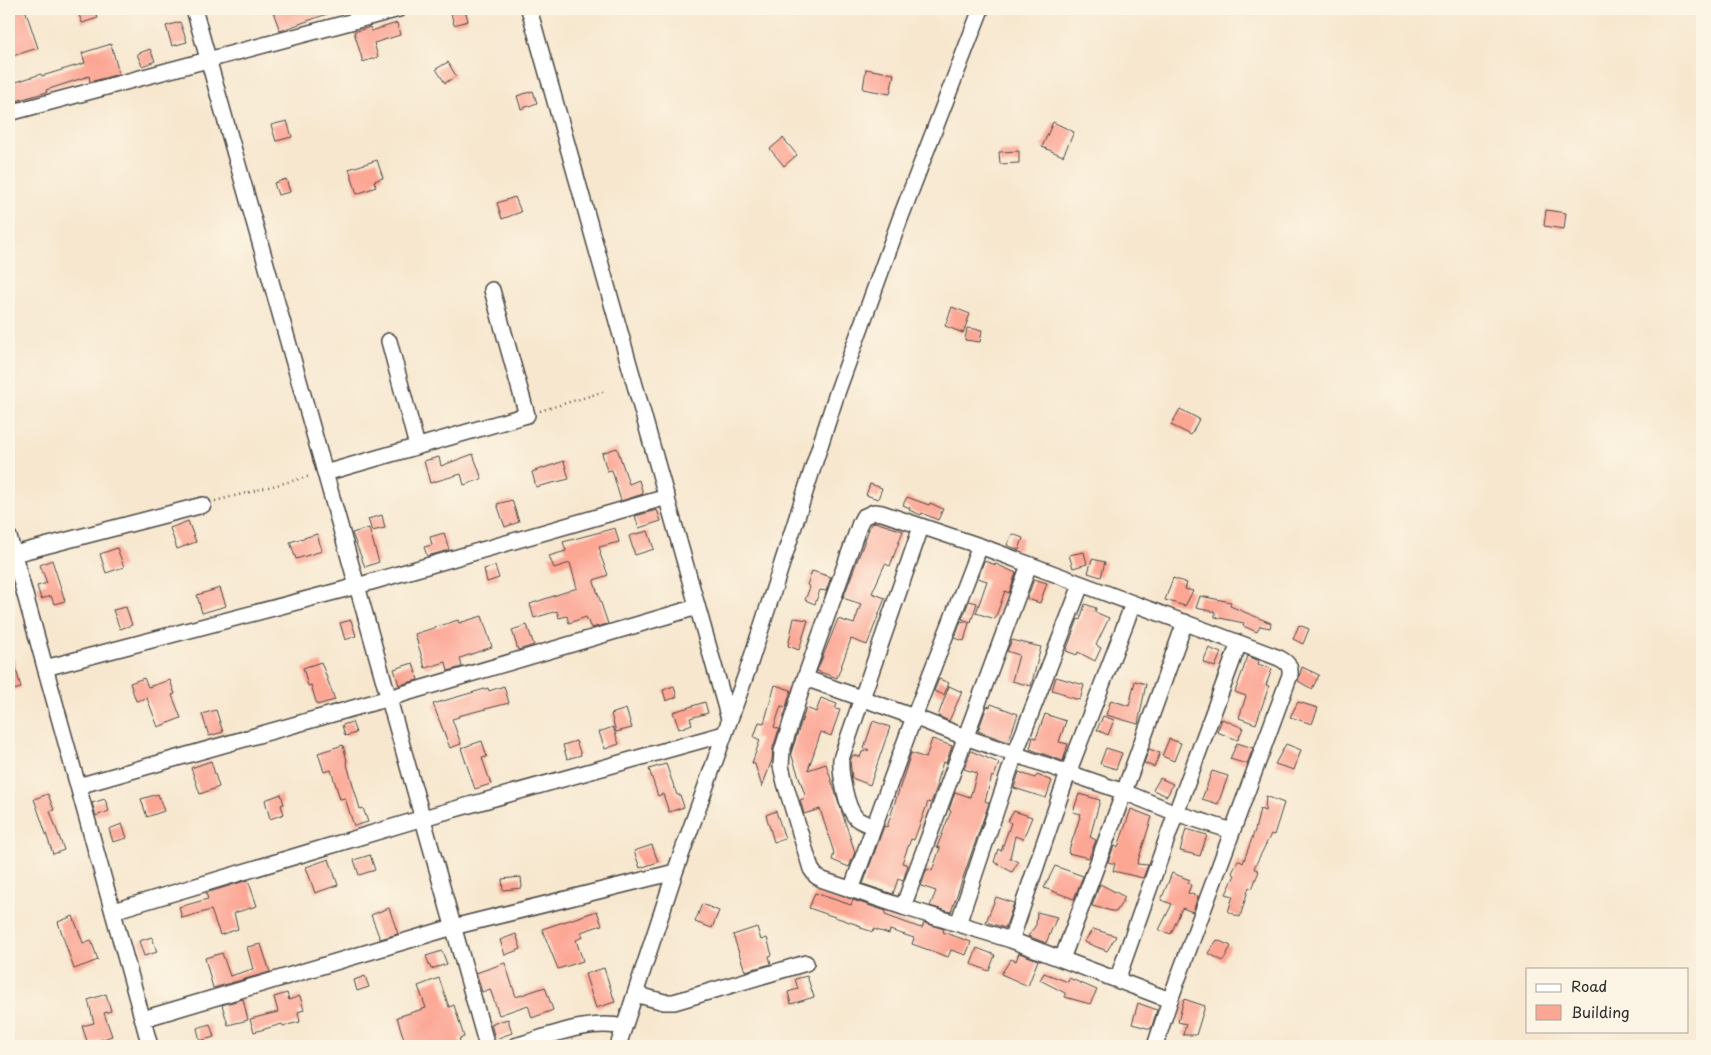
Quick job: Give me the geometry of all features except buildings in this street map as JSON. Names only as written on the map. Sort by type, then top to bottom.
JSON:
[{"type":"street","points":[[194,9],[487,1046]]},
{"type":"street","points":[[9,113],[399,9]]},
{"type":"street","points":[[529,9],[729,720]]},
{"type":"street","points":[[618,1046],[675,872],[748,669],[837,393],[900,218],[981,9]]},
{"type":"street","points":[[325,472],[527,415],[492,290]]},
{"type":"street","points":[[389,341],[417,446]]},
{"type":"street","points":[[45,668],[357,586],[667,497]]},
{"type":"street","points":[[14,554],[203,505]]},
{"type":"street","points":[[1155,1046],[1290,670],[1286,662],[1185,622],[1132,604],[980,546],[882,513],[874,512],[863,517],[805,678],[782,751],[781,766],[800,838],[811,869],[816,876],[823,880],[1011,940],[1170,1000]]},
{"type":"street","points":[[874,827],[859,820],[852,813],[840,771],[841,759],[921,527]]},
{"type":"street","points":[[9,537],[150,1046]]},
{"type":"street","points":[[851,890],[914,717],[980,546]]},
{"type":"street","points":[[903,907],[1029,565]]},
{"type":"street","points":[[958,924],[1015,754],[1081,585]]},
{"type":"street","points":[[1011,940],[1068,773],[1132,604]]},
{"type":"street","points":[[78,786],[389,698],[698,606]]},
{"type":"street","points":[[1062,959],[1185,622]]},
{"type":"street","points":[[1117,980],[1239,643]]},
{"type":"street","points":[[805,678],[965,737],[1124,792],[1176,813],[1232,831]]},
{"type":"street","points":[[112,911],[423,818],[724,734]]},
{"type":"street","points":[[143,1019],[453,927],[675,872]]},
{"type":"street","points":[[635,994],[674,1002],[806,963]]},
{"type":"street","points":[[515,1046],[580,1028],[613,1025],[624,1027]]},
{"type":"path","points":[[527,415],[606,391]]},
{"type":"path","points":[[203,505],[325,472]]}]
